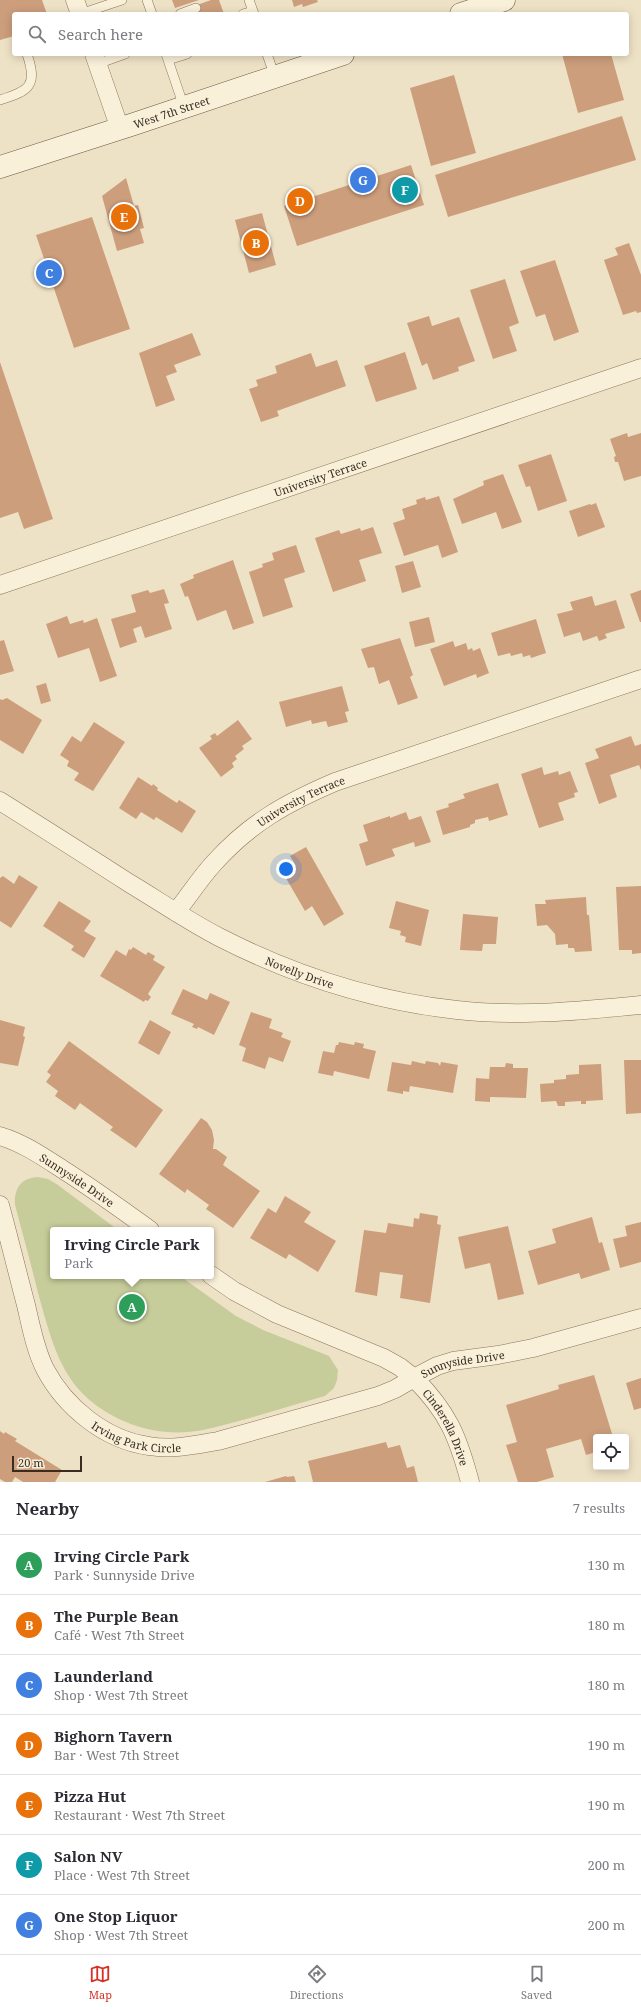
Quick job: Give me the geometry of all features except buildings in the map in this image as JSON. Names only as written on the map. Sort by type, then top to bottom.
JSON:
[{"type":"main road","points":[[468,12],[504,0]]},
{"type":"main road","name":"West 7th Street","points":[[0,167],[120,129],[337,56]]},
{"type":"street","points":[[75,0],[79,12]]},
{"type":"street","points":[[96,59],[120,129]]},
{"type":"street","name":"University Terrace","points":[[0,585],[641,368]]},
{"type":"street","name":"University Terrace","points":[[176,912],[213,864],[239,838],[270,814],[298,797],[335,782],[641,678]]},
{"type":"street","name":"Novelly Drive","points":[[0,801],[176,912],[218,936],[293,970],[339,986],[410,1003],[458,1010],[537,1013],[576,1012],[641,1005]]},
{"type":"street","name":"Sunnyside Drive","points":[[0,1136],[26,1146],[52,1162],[89,1186],[146,1227]]},
{"type":"street","name":"Irving Park Circle","points":[[0,1205],[35,1342],[45,1368],[63,1397],[85,1417],[116,1437],[149,1446],[167,1447],[191,1446],[218,1441],[378,1396],[395,1389],[414,1378]]},
{"type":"street","name":"Sunnyside Drive","points":[[214,1277],[264,1308],[384,1358],[414,1378],[437,1366],[453,1361],[498,1355],[533,1348],[641,1318]]},
{"type":"street","name":"Cinderella Drive","points":[[414,1378],[431,1395],[443,1411],[454,1431],[470,1482]]},
{"type":"lane","points":[[86,12],[122,0]]},
{"type":"lane","points":[[147,0],[151,12]]},
{"type":"lane","points":[[249,0],[253,12]]},
{"type":"lane","points":[[185,12],[196,8]]},
{"type":"lane","points":[[0,100],[22,93],[32,81],[32,67],[28,56]]},
{"type":"lane","points":[[96,59],[113,56]]},
{"type":"lane","points":[[268,56],[275,77]]},
{"type":"lane","points":[[167,57],[184,107]]},
{"type":"green space","points":[[38,1177],[48,1179],[114,1227],[50,1227],[50,1279],[184,1279],[236,1316],[263,1330],[329,1356],[338,1370],[334,1388],[325,1396],[193,1432],[163,1432],[144,1428],[126,1422],[105,1411],[88,1399],[75,1385],[65,1370],[50,1335],[15,1205],[19,1185],[32,1178]]},
{"type":"place","name":"One Stop Liquor","points":[[363,180]]},
{"type":"place","name":"Salon NV","points":[[405,190]]},
{"type":"place","name":"Bighorn Tavern","points":[[300,201]]},
{"type":"place","name":"Pizza Hut","points":[[124,217]]},
{"type":"place","name":"The Purple Bean","points":[[256,243]]},
{"type":"place","name":"Launderland","points":[[49,273]]},
{"type":"place","name":"Irving Circle Park","points":[[132,1307]]}]
